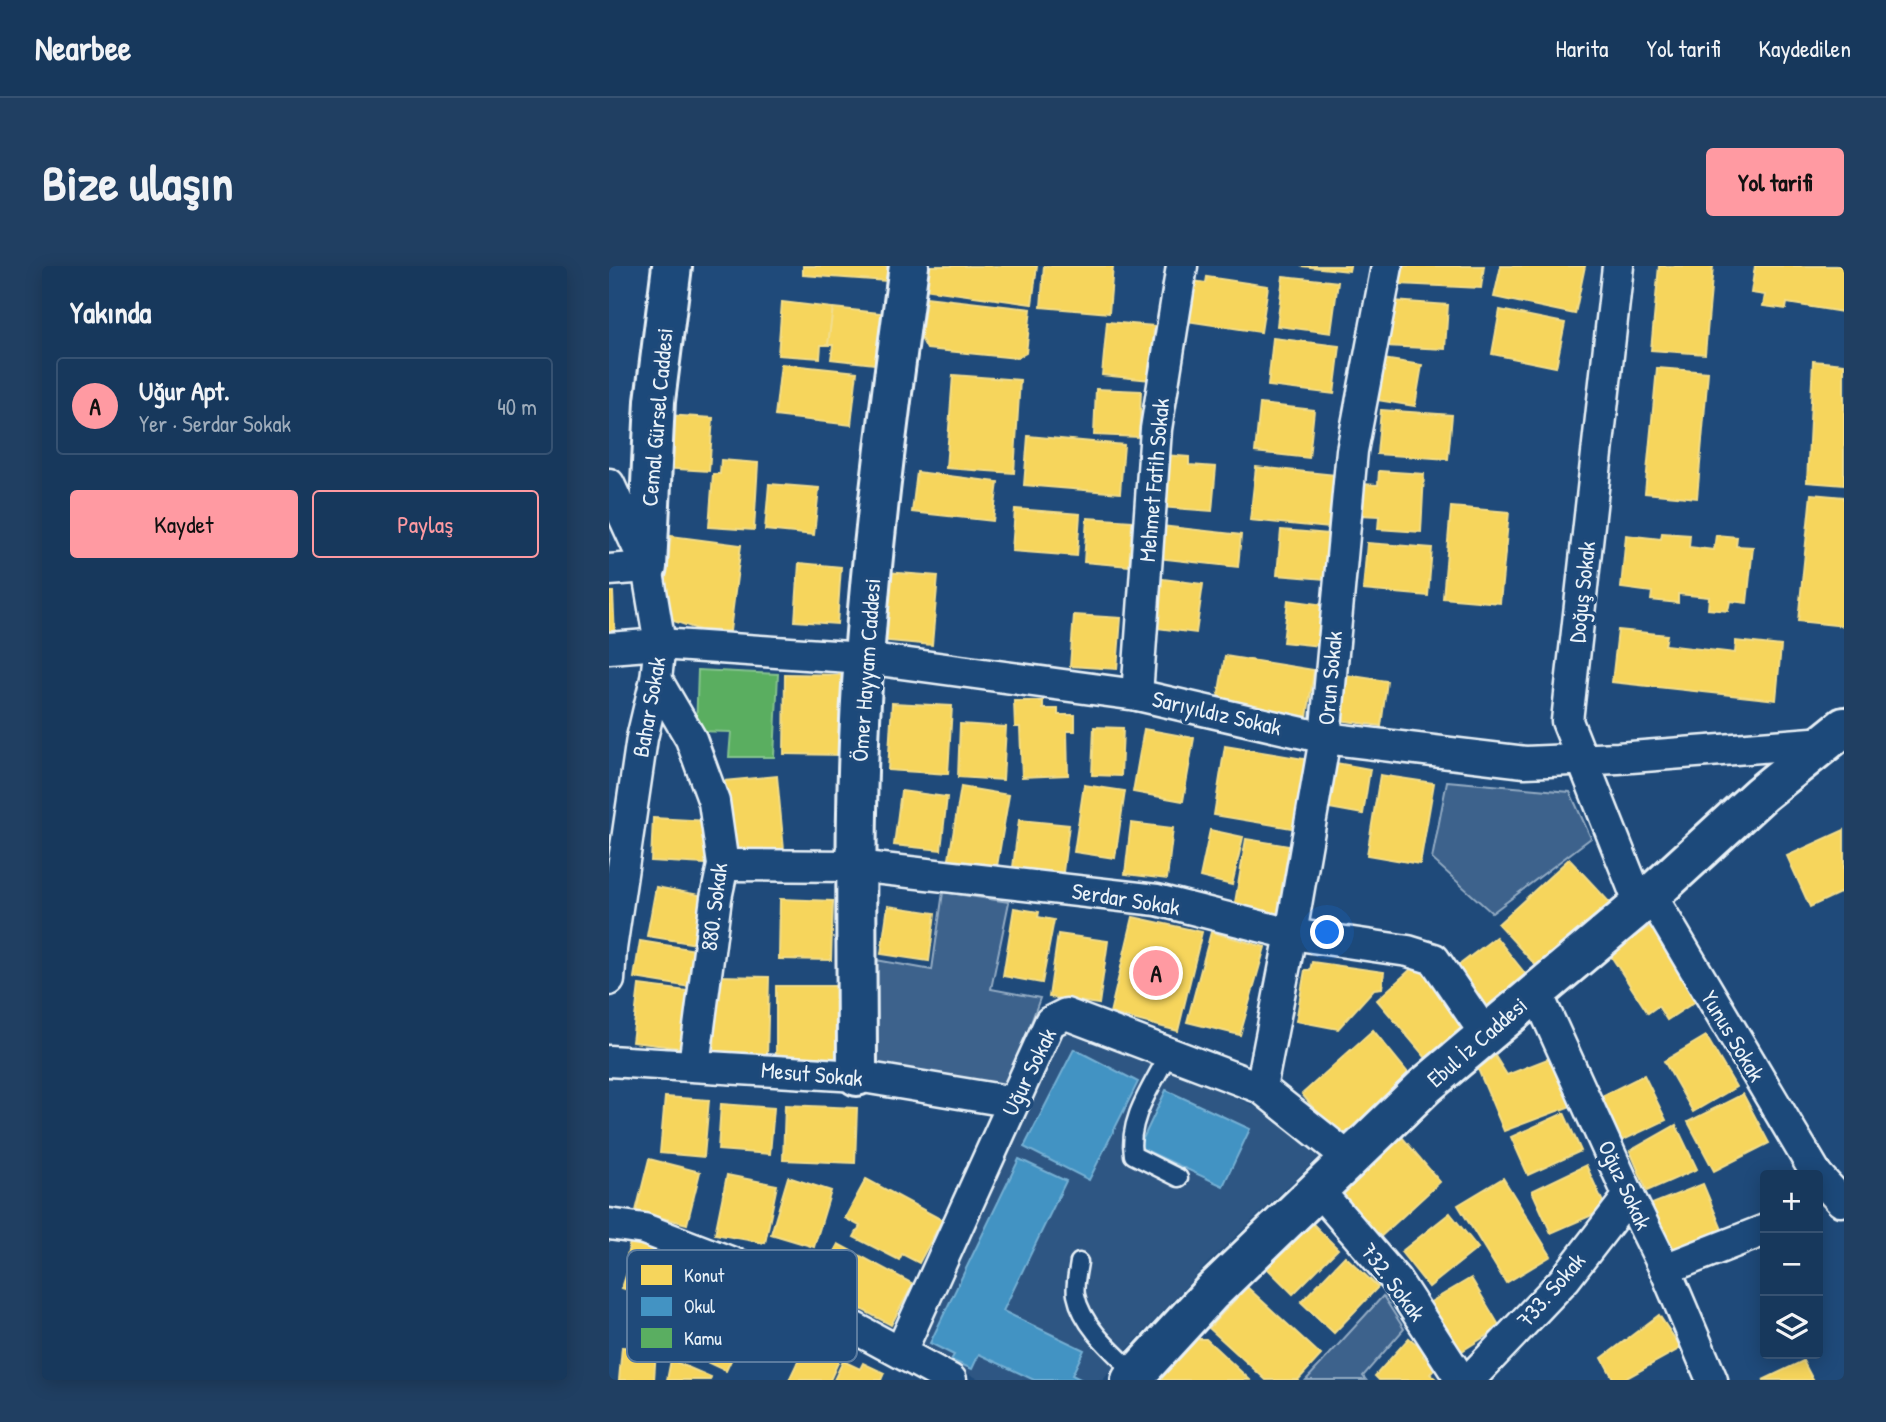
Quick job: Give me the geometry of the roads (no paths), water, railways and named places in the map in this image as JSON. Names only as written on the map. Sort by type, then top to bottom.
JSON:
[{"type":"street","name":"Cemal Gürsel Caddesi","points":[[647,567],[655,401],[672,266]]},
{"type":"street","name":"Ömer Hayyam Caddesi","points":[[857,1076],[856,866],[864,657],[889,411],[909,266]]},
{"type":"street","name":"Mehmet Fatih Sokak","points":[[1137,695],[1156,429],[1182,266]]},
{"type":"street","name":"Orun Sokak","points":[[1261,1088],[1325,738],[1352,451],[1387,266]]},
{"type":"street","name":"Doğuş Sokak","points":[[1618,266],[1567,721],[1645,900]]},
{"type":"street","name":"Bahar Sokak","points":[[609,484],[647,567],[660,644],[656,679],[642,738],[611,949],[609,980]]},
{"type":"street","points":[[609,570],[647,567]]},
{"type":"street","name":"Sarıyıldız Sokak","points":[[609,648],[660,644],[864,657],[1137,695],[1325,738],[1524,762],[1835,735]]},
{"type":"street","name":"880. Sokak","points":[[656,679],[691,739],[714,802],[723,865],[716,898],[694,1065]]},
{"type":"street","name":"Ebul İz Caddesi","points":[[1134,1377],[1212,1292],[1425,1086],[1645,900],[1761,794],[1835,735]]},
{"type":"street","name":"Serdar Sokak","points":[[723,865],[856,866],[1157,900],[1291,934],[1408,951],[1434,959],[1486,1035]]},
{"type":"street","name":"Yunus Sokak","points":[[1645,900],[1813,1170]]},
{"type":"street","name":"Oğuz Sokak","points":[[1536,991],[1665,1269],[1711,1380]]},
{"type":"street","name":"Uğur Sokak","points":[[901,1351],[1050,1021],[1066,1014],[1261,1088],[1349,1158]]},
{"type":"street","name":"Mesut Sokak","points":[[609,1061],[857,1076],[1013,1102]]},
{"type":"street","name":"Yunus Sokak","points":[[1823,1186],[1834,1204]]},
{"type":"street","name":"732. Sokak","points":[[1318,1190],[1396,1280],[1461,1380]]},
{"type":"street","name":"733. Sokak","points":[[1469,1380],[1565,1279],[1629,1196]]},
{"type":"street","points":[[609,1224],[644,1229],[699,1250]]},
{"type":"street","points":[[1665,1269],[1760,1232]]},
{"type":"street","points":[[857,1328],[951,1380]]},
{"type":"lane","points":[[1168,1053],[1139,1112],[1132,1134],[1132,1146],[1133,1155],[1179,1178]]},
{"type":"lane","points":[[1079,1262],[1076,1294],[1089,1323],[1134,1377]]},
{"type":"place","name":"Uğur Apt.","points":[[1156,973]]}]
